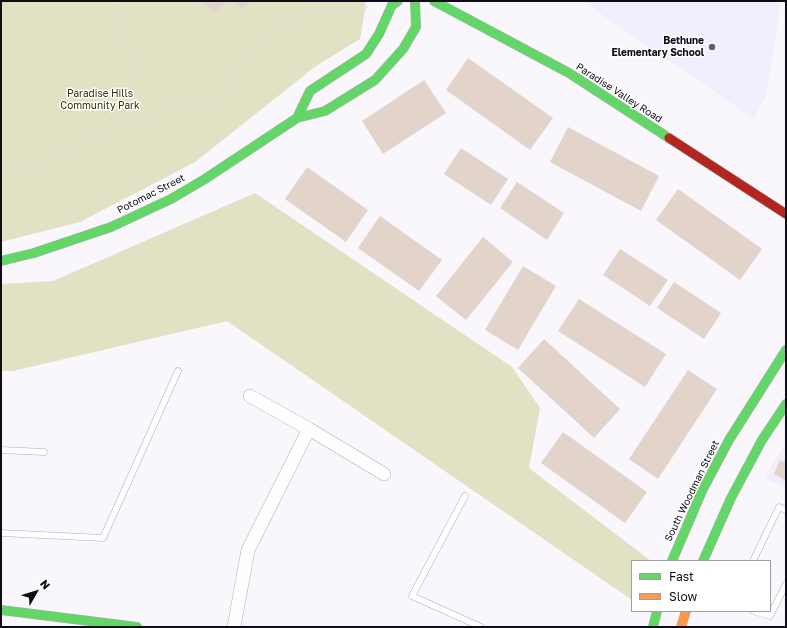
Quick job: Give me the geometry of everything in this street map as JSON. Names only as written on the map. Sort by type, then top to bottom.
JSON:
[{"type":"main road","points":[[297,118],[310,91],[366,54],[379,34],[392,5],[398,1]]},
{"type":"main road","name":"Potomac Street","points":[[1,261],[34,253],[111,226],[171,199],[205,179],[297,118],[325,111],[375,80],[404,48],[416,27],[415,1]]},
{"type":"main road","name":"Paradise Valley Road","points":[[434,1],[569,73],[786,214]]},
{"type":"main road","name":"South Woodman Street","points":[[672,560],[702,491],[728,440],[786,350]]},
{"type":"main road","points":[[703,560],[731,498],[762,440],[786,405]]},
{"type":"main road","points":[[1,610],[137,627]]},
{"type":"main road","points":[[653,627],[657,612]]},
{"type":"main road","points":[[681,627],[686,612]]},
{"type":"street","points":[[250,396],[384,474]]},
{"type":"street","points":[[234,627],[248,550],[309,429]]},
{"type":"lane","points":[[1,533],[103,538],[178,372]]},
{"type":"lane","points":[[1,450],[44,452]]},
{"type":"lane","points":[[465,496],[412,596],[481,627]]},
{"type":"lane","points":[[753,560],[779,507],[786,510]]},
{"type":"lane","points":[[756,612],[770,616],[786,584]]},
{"type":"path","points":[[111,1],[126,38],[132,77],[127,125]]},
{"type":"path","points":[[1,170],[39,166],[149,114],[165,111],[204,112],[223,99],[239,58],[259,40],[283,25],[312,12],[332,10],[363,14],[369,4]]},
{"type":"shaded area","name":"Bethune Elementary School","points":[[582,1],[781,1],[767,93],[754,119]]},
{"type":"shaded area","points":[[786,442],[786,488],[764,478]]},
{"type":"green space","name":"Paradise Hills Community Park","points":[[1,1],[364,1],[366,4],[360,39],[316,66],[195,162],[80,222],[1,242]]},
{"type":"green space","points":[[255,193],[512,367],[540,408],[529,468],[650,560],[631,560],[631,599],[227,321],[13,371],[1,371],[1,284],[53,281]]},
{"type":"building","points":[[204,1],[228,1],[214,13]]},
{"type":"building","points":[[235,1],[252,1],[241,9]]},
{"type":"building","points":[[468,58],[553,118],[530,150],[446,90]]},
{"type":"building","points":[[424,80],[446,113],[383,154],[362,121]]},
{"type":"building","points":[[568,127],[659,176],[641,211],[550,162]]},
{"type":"building","points":[[461,148],[508,179],[491,205],[444,174]]},
{"type":"building","points":[[307,167],[368,210],[346,242],[285,199]]},
{"type":"building","points":[[517,182],[564,213],[547,240],[500,208]]},
{"type":"building","points":[[678,189],[762,249],[740,280],[656,220]]},
{"type":"building","points":[[380,216],[442,260],[419,291],[358,248]]},
{"type":"building","points":[[483,237],[513,262],[466,320],[436,296]]},
{"type":"building","points":[[620,249],[668,280],[650,306],[603,275]]},
{"type":"building","points":[[523,266],[556,286],[518,350],[485,330]]},
{"type":"building","points":[[674,282],[721,313],[704,339],[657,308]]},
{"type":"building","points":[[579,299],[666,354],[645,387],[558,331]]},
{"type":"building","points":[[544,339],[620,409],[594,438],[518,368]]},
{"type":"building","points":[[688,370],[717,389],[658,479],[629,459]]},
{"type":"building","points":[[563,432],[647,492],[625,523],[541,463]]},
{"type":"building","points":[[786,459],[786,481],[774,474],[780,460],[784,462]]},
{"type":"traffic: fast","points":[[297,118],[310,91],[366,54],[379,34],[392,5],[398,1]]},
{"type":"traffic: fast","points":[[1,261],[34,253],[111,227],[171,199],[205,179],[297,118],[325,111],[375,80],[403,49],[416,27],[415,1]]},
{"type":"traffic: fast","points":[[434,1],[569,73],[669,138]]},
{"type":"traffic: fast","points":[[672,560],[702,491],[729,440],[786,350]]},
{"type":"traffic: fast","points":[[703,560],[731,498],[762,440],[786,404]]},
{"type":"traffic: fast","points":[[1,610],[137,627]]},
{"type":"traffic: fast","points":[[653,627],[657,612]]},
{"type":"traffic: slow","points":[[681,627],[686,612]]},
{"type":"traffic: jam","points":[[669,138],[786,214]]},
{"type":"place","name":"Bethune Elementary School","points":[[712,47]]}]
